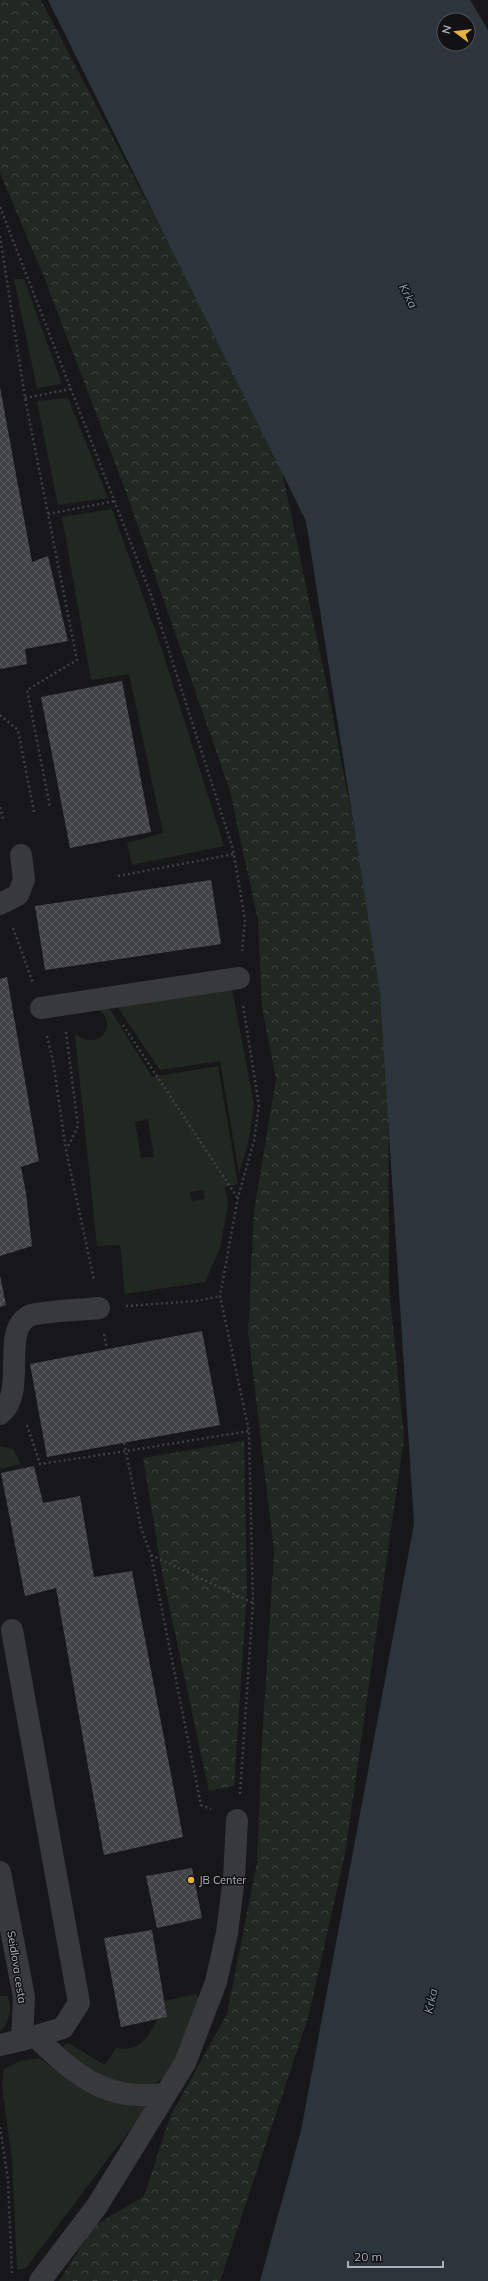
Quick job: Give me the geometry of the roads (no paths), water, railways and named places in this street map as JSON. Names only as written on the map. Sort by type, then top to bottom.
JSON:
[{"type":"street","points":[[1,903],[18,895],[24,880],[21,855]]},
{"type":"street","points":[[51,1006],[239,978]]},
{"type":"street","points":[[0,1414],[4,1411],[13,1387],[12,1359],[15,1334],[19,1323],[30,1315],[99,1308]]},
{"type":"street","points":[[0,2045],[63,2028],[79,2003],[12,1630]]},
{"type":"street","points":[[40,2281],[97,2206],[164,2094],[185,2063],[216,1982],[227,1933],[234,1878],[237,1820]]},
{"type":"street","name":"Seidlova cesta","points":[[0,1872],[24,1997],[29,2038]]},
{"type":"street","points":[[29,2038],[75,2073],[106,2090],[135,2096],[164,2094]]},
{"type":"water","name":"Krka","points":[[48,0],[470,0],[488,30],[488,2281],[260,2281],[301,2131],[414,1524],[380,993],[306,521]]},
{"type":"place","name":"JB Center","points":[[191,1880]]}]
